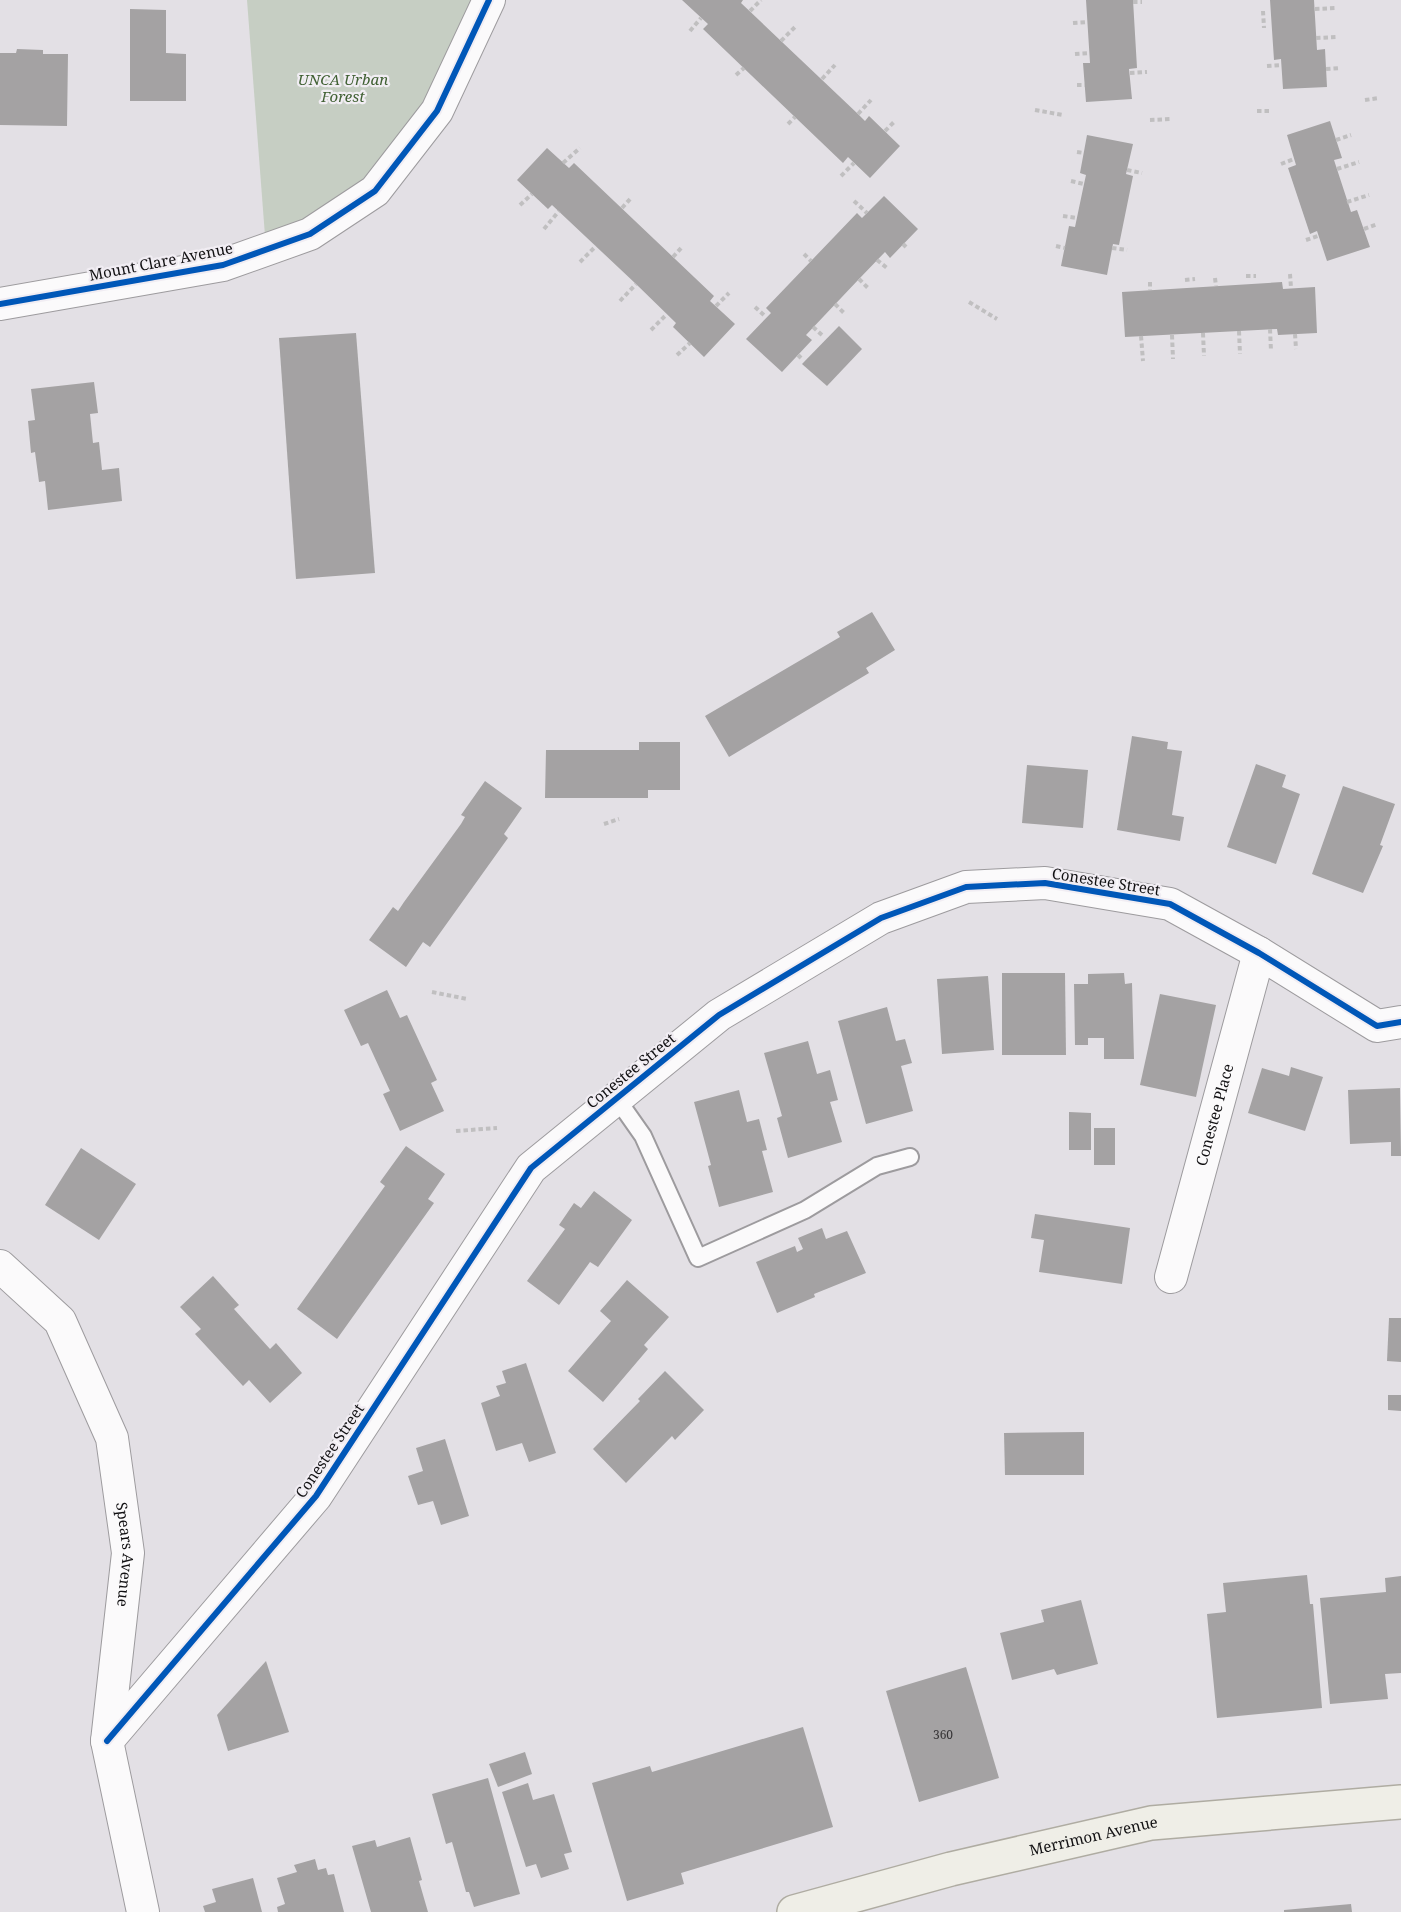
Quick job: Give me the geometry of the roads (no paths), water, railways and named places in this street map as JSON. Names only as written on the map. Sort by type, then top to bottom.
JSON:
[{"type":"main road","name":"Merrimon Avenue","points":[[795,1912],[951,1869],[1151,1822],[1401,1802]]},
{"type":"street","name":"Mount Clare Avenue","points":[[0,304],[223,265],[310,234],[375,191],[437,111],[489,0]]},
{"type":"street","name":"Conestee Street","points":[[107,1741],[316,1496],[531,1168],[719,1015],[881,918],[966,887],[1046,884],[1170,904],[1259,953],[1377,1026],[1401,1022]]},
{"type":"street","name":"Conestee Place","points":[[1171,1277],[1259,953]]},
{"type":"street","name":"Spears Avenue","points":[[0,1266],[60,1321],[112,1438],[128,1553],[107,1741],[143,1912]]},
{"type":"lane","points":[[617,1099],[643,1136],[699,1258],[805,1210],[877,1166],[910,1157]]},
{"type":"park label","name":"UNCA Urban Forest","points":[[343,88]]}]
